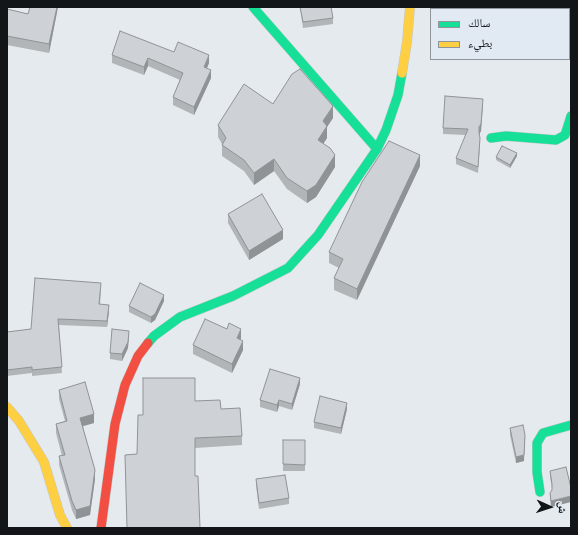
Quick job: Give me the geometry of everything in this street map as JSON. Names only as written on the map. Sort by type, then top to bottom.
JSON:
[{"type":"main road","points":[[253,7],[377,149]]},
{"type":"main road","points":[[101,528],[115,424],[125,384],[138,356],[154,336],[180,317],[233,296],[288,268],[318,235],[377,149],[386,130],[398,95],[407,42],[410,7]]},
{"type":"main road","points":[[491,138],[506,136],[556,140],[565,135],[571,116]]},
{"type":"main road","points":[[7,406],[19,421],[44,462],[60,515],[66,528]]},
{"type":"main road","points":[[540,492],[537,472],[537,443],[543,434],[571,425]]},
{"type":"building","points":[[30,7],[57,7],[49,44],[7,36],[7,9],[28,14]]},
{"type":"building","points":[[300,7],[331,7],[333,18],[303,22]]},
{"type":"building","points":[[120,31],[174,52],[178,42],[209,55],[204,67],[211,70],[194,107],[173,97],[183,73],[148,58],[144,67],[112,55]]},
{"type":"building","points":[[300,69],[333,106],[323,121],[327,126],[318,140],[330,148],[335,155],[316,185],[307,191],[287,178],[274,159],[254,173],[244,160],[222,145],[226,138],[218,125],[244,84],[273,104],[292,74]]},
{"type":"building","points":[[445,96],[483,99],[481,124],[479,127],[480,138],[478,167],[456,158],[468,129],[443,128]]},
{"type":"building","points":[[389,141],[420,155],[357,289],[334,278],[343,259],[329,252],[362,182]]},
{"type":"building","points":[[502,146],[517,153],[510,165],[496,157]]},
{"type":"building","points":[[262,194],[283,230],[249,251],[228,214]]},
{"type":"building","points":[[35,278],[101,283],[99,304],[109,305],[107,321],[58,319],[62,367],[32,370],[32,367],[7,370],[7,332],[31,329]]},
{"type":"building","points":[[140,283],[164,295],[155,314],[151,317],[129,306]]},
{"type":"building","points":[[205,319],[227,329],[229,323],[241,329],[237,338],[243,341],[232,364],[193,345]]},
{"type":"building","points":[[112,329],[129,331],[128,342],[122,354],[110,353]]},
{"type":"building","points":[[270,369],[300,378],[292,404],[279,400],[277,405],[260,400]]},
{"type":"building","points":[[143,378],[195,378],[195,401],[220,400],[221,409],[240,408],[242,436],[195,438],[195,476],[198,476],[200,528],[127,528],[125,455],[137,454],[138,415],[143,415]]},
{"type":"building","points":[[85,382],[94,414],[80,418],[95,470],[90,506],[76,510],[59,456],[65,455],[56,424],[67,421],[59,390]]},
{"type":"building","points":[[320,396],[347,403],[341,428],[314,422]]},
{"type":"building","points":[[523,425],[525,435],[524,455],[516,457],[510,428]]},
{"type":"building","points":[[283,440],[305,440],[305,465],[283,464]]},
{"type":"building","points":[[566,467],[571,488],[571,496],[551,501],[550,493],[552,490],[552,484],[550,471]]},
{"type":"building","points":[[285,475],[289,498],[259,503],[256,479]]},
{"type":"traffic: fast","points":[[253,7],[377,149]]},
{"type":"traffic: fast","points":[[148,343],[154,336],[180,317],[233,296],[288,268],[318,235],[377,149],[386,130],[398,95],[402,73]]},
{"type":"traffic: fast","points":[[491,138],[506,136],[556,140],[565,135],[571,116]]},
{"type":"traffic: fast","points":[[540,492],[537,472],[537,443],[543,433],[571,425]]},
{"type":"traffic: slow","points":[[402,73],[407,42],[410,7]]},
{"type":"traffic: slow","points":[[7,407],[19,421],[44,462],[60,515],[67,528]]},
{"type":"traffic: jam","points":[[101,528],[115,424],[125,385],[138,356],[148,343]]}]
